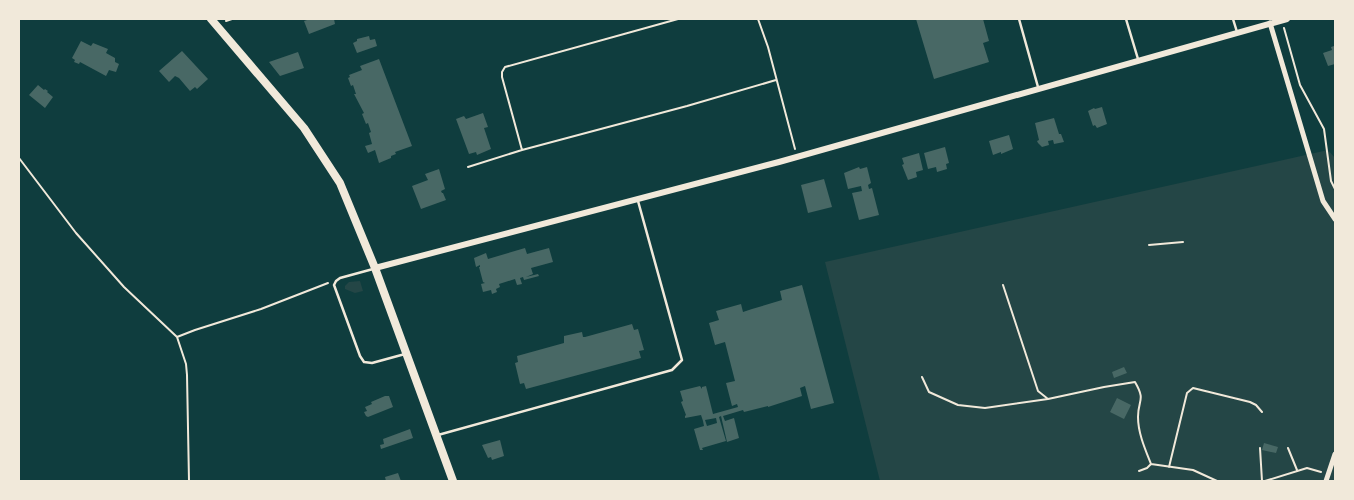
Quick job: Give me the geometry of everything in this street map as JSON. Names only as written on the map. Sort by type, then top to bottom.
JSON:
[{"type":"main road","points":[[211,19],[304,128],[340,183],[375,268],[453,481]]},
{"type":"street","points":[[375,268],[797,157],[1138,59],[1284,20]]},
{"type":"street","points":[[1270,23],[1324,201],[1335,219]]},
{"type":"street","points":[[1326,481],[1335,454]]},
{"type":"lane","points":[[1019,19],[1038,88]]},
{"type":"lane","points":[[1126,19],[1138,59]]},
{"type":"lane","points":[[1233,19],[1237,32]]},
{"type":"lane","points":[[436,436],[672,370],[682,360],[638,199]]},
{"type":"lane","points":[[375,268],[337,280],[335,289],[362,361],[372,363],[406,354]]},
{"type":"path","points":[[522,150],[502,77],[502,72],[506,67],[678,19]]},
{"type":"path","points":[[758,19],[768,47],[797,157]]},
{"type":"path","points":[[1284,20],[1300,85],[1324,129],[1331,181],[1335,189]]},
{"type":"path","points":[[468,167],[522,150],[776,80]]},
{"type":"path","points":[[19,158],[76,233],[124,286],[177,337],[186,364],[187,375],[189,481]]},
{"type":"path","points":[[1149,245],[1183,242]]},
{"type":"path","points":[[177,337],[261,309],[337,280]]},
{"type":"path","points":[[1003,285],[1038,391],[1048,399]]},
{"type":"path","points":[[922,377],[929,392],[958,405],[984,408],[1048,399],[1135,382],[1142,394],[1138,416],[1142,439],[1151,464]]},
{"type":"path","points":[[1169,467],[1187,393],[1193,388],[1250,402],[1256,405],[1262,412]]},
{"type":"path","points":[[1260,448],[1263,481],[1307,468],[1329,473]]},
{"type":"path","points":[[1288,448],[1297,470]]},
{"type":"path","points":[[1151,464],[1192,470],[1217,481]]},
{"type":"path","points":[[1139,471],[1151,464]]},
{"type":"shaded area","points":[[1328,150],[1335,158],[1335,481],[880,481],[825,262]]},
{"type":"shaded area","points":[[360,281],[363,291],[355,293],[345,289],[349,282]]},
{"type":"building","points":[[310,19],[334,19],[335,24],[309,34],[304,21]]},
{"type":"building","points":[[916,19],[983,19],[989,41],[983,43],[989,62],[934,79]]},
{"type":"building","points":[[369,36],[370,40],[375,39],[377,46],[357,53],[353,43],[357,39]]},
{"type":"building","points":[[81,41],[91,46],[93,43],[108,49],[106,53],[115,58],[115,62],[119,64],[116,72],[109,70],[106,76],[80,62],[79,64],[74,62],[75,60],[72,58]]},
{"type":"building","points":[[1334,46],[1335,64],[1328,66],[1323,53],[1332,50],[1331,47]]},
{"type":"building","points":[[182,51],[208,79],[197,89],[195,87],[190,91],[175,76],[169,82],[159,71]]},
{"type":"building","points":[[298,52],[304,68],[280,76],[269,62]]},
{"type":"building","points":[[379,59],[412,146],[395,152],[396,154],[391,156],[391,158],[379,163],[375,150],[368,153],[365,146],[372,144],[369,133],[371,132],[354,94],[356,94],[353,85],[351,86],[348,78],[350,77],[349,75],[362,70],[360,66]]},
{"type":"building","points":[[38,85],[48,91],[53,97],[45,108],[29,95]]},
{"type":"building","points":[[1102,107],[1107,124],[1097,128],[1095,125],[1093,126],[1088,111]]},
{"type":"building","points":[[483,113],[488,127],[484,128],[491,149],[477,155],[476,152],[469,154],[456,119],[464,116],[466,119]]},
{"type":"building","points":[[1054,118],[1059,134],[1061,134],[1064,142],[1054,144],[1053,140],[1048,141],[1049,145],[1042,147],[1037,141],[1039,140],[1035,123]]},
{"type":"building","points":[[1009,135],[1013,149],[993,155],[989,141]]},
{"type":"building","points":[[945,147],[949,163],[946,164],[947,169],[937,172],[936,167],[928,169],[924,153]]},
{"type":"building","points":[[919,153],[923,170],[916,172],[917,177],[908,180],[902,165],[904,164],[902,158]]},
{"type":"building","points":[[859,167],[860,169],[867,167],[871,183],[868,185],[869,189],[872,188],[879,215],[859,220],[852,193],[862,191],[861,186],[848,189],[844,173]]},
{"type":"building","points":[[439,169],[445,189],[441,191],[446,200],[421,209],[412,186],[428,180],[425,174]]},
{"type":"building","points":[[824,179],[832,207],[808,213],[801,185]]},
{"type":"building","points":[[525,248],[527,254],[549,248],[553,262],[531,268],[533,274],[526,277],[538,274],[539,276],[524,280],[523,277],[520,278],[522,284],[517,285],[515,279],[499,284],[500,287],[496,289],[497,292],[492,294],[491,290],[483,292],[481,284],[485,283],[483,282],[480,265],[476,267],[474,258],[486,253],[488,259]]},
{"type":"building","points":[[802,285],[834,403],[811,409],[805,386],[800,388],[802,396],[768,407],[744,412],[743,410],[723,416],[725,421],[734,418],[739,438],[727,442],[721,416],[719,417],[726,441],[700,450],[694,429],[704,426],[701,415],[685,418],[686,415],[681,402],[683,401],[680,391],[700,386],[702,389],[702,387],[706,386],[713,414],[738,407],[737,404],[732,406],[726,383],[735,381],[725,342],[715,345],[709,323],[719,320],[716,311],[741,304],[743,312],[782,300],[780,291]],"holes":[[[716,418],[717,423],[707,426],[705,420]]]},
{"type":"building","points":[[632,324],[634,330],[638,329],[644,350],[639,351],[641,358],[526,389],[524,383],[520,384],[515,363],[518,362],[517,356],[564,343],[564,336],[582,332],[583,337],[585,337]]},
{"type":"building","points":[[1124,367],[1127,373],[1114,378],[1112,372]]},
{"type":"building","points":[[385,396],[389,396],[393,407],[368,417],[366,416],[364,412],[367,411],[365,407]]},
{"type":"building","points":[[1117,398],[1131,405],[1124,419],[1110,412]]},
{"type":"building","points":[[410,429],[413,438],[381,449],[380,445],[384,444],[383,439]]},
{"type":"building","points":[[500,440],[504,456],[492,460],[491,457],[488,458],[482,445]]},
{"type":"building","points":[[1264,443],[1278,447],[1276,453],[1262,450]]},
{"type":"building","points":[[398,473],[401,481],[386,481],[385,477]]}]
